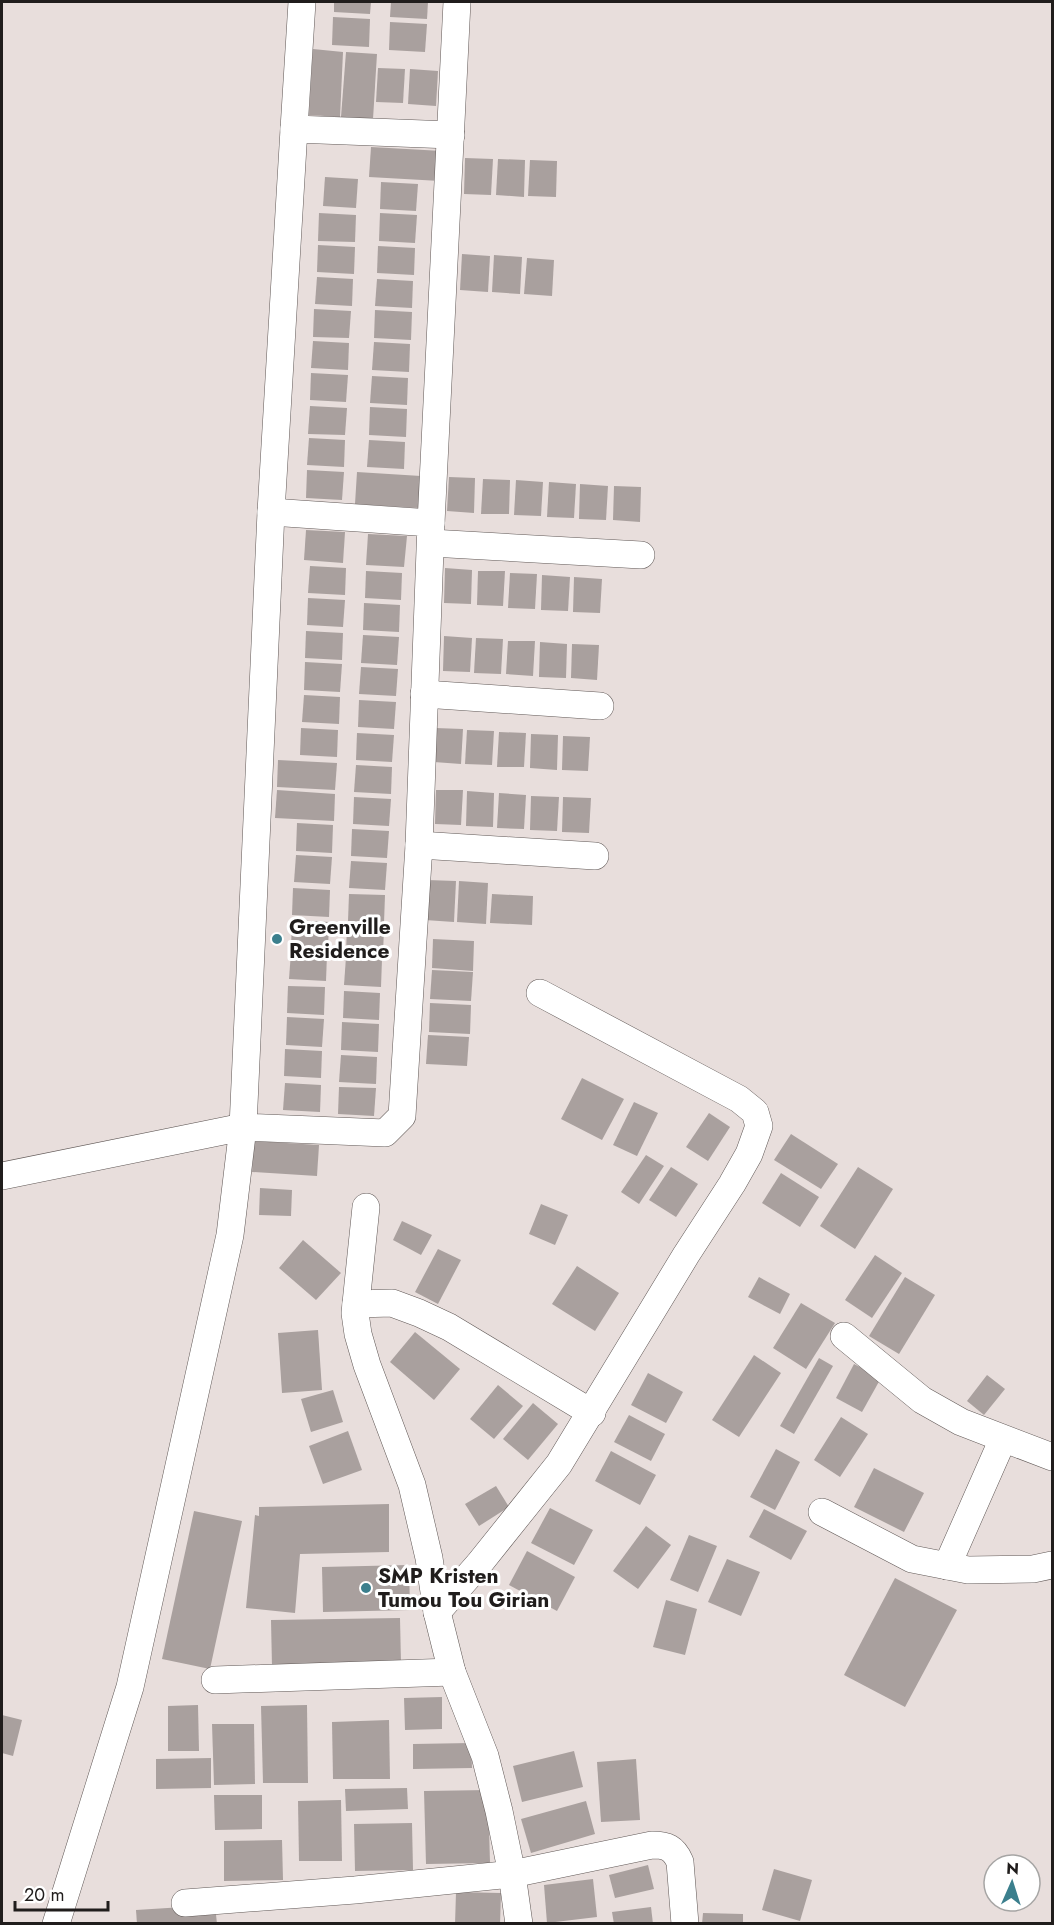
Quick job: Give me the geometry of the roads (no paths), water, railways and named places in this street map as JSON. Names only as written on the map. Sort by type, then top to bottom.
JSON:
[{"type":"street","points":[[56,1923],[130,1687],[230,1235],[243,1127],[271,512],[302,2]]},
{"type":"street","points":[[2,1176],[243,1127],[385,1133],[402,1116],[419,845],[431,533],[457,2]]},
{"type":"street","points":[[294,129],[451,135]]},
{"type":"street","points":[[271,512],[431,533],[641,555]]},
{"type":"street","points":[[424,694],[600,706]]},
{"type":"street","points":[[419,845],[596,856]]},
{"type":"street","points":[[437,1612],[560,1464],[749,1154],[759,1126],[755,1112],[739,1099],[540,993]]},
{"type":"street","points":[[366,1207],[355,1313],[358,1335],[412,1485],[429,1558],[437,1612],[452,1672],[485,1756],[499,1811],[519,1923]]},
{"type":"street","points":[[356,1304],[392,1303],[419,1313],[449,1327],[592,1413]]},
{"type":"street","points":[[844,1336],[922,1400],[961,1422],[1053,1457]]},
{"type":"street","points":[[947,1566],[1003,1439]]},
{"type":"street","points":[[822,1512],[912,1559],[968,1570],[1034,1569],[1053,1565]]},
{"type":"street","points":[[215,1680],[452,1672]]},
{"type":"street","points":[[185,1903],[355,1890],[512,1874],[652,1845],[667,1845],[677,1853],[680,1862],[685,1923]]},
{"type":"place","name":"Greenville Residence","points":[[277,939]]},
{"type":"place","name":"SMP Kristen Tumou Tou Girian","points":[[366,1588]]}]
